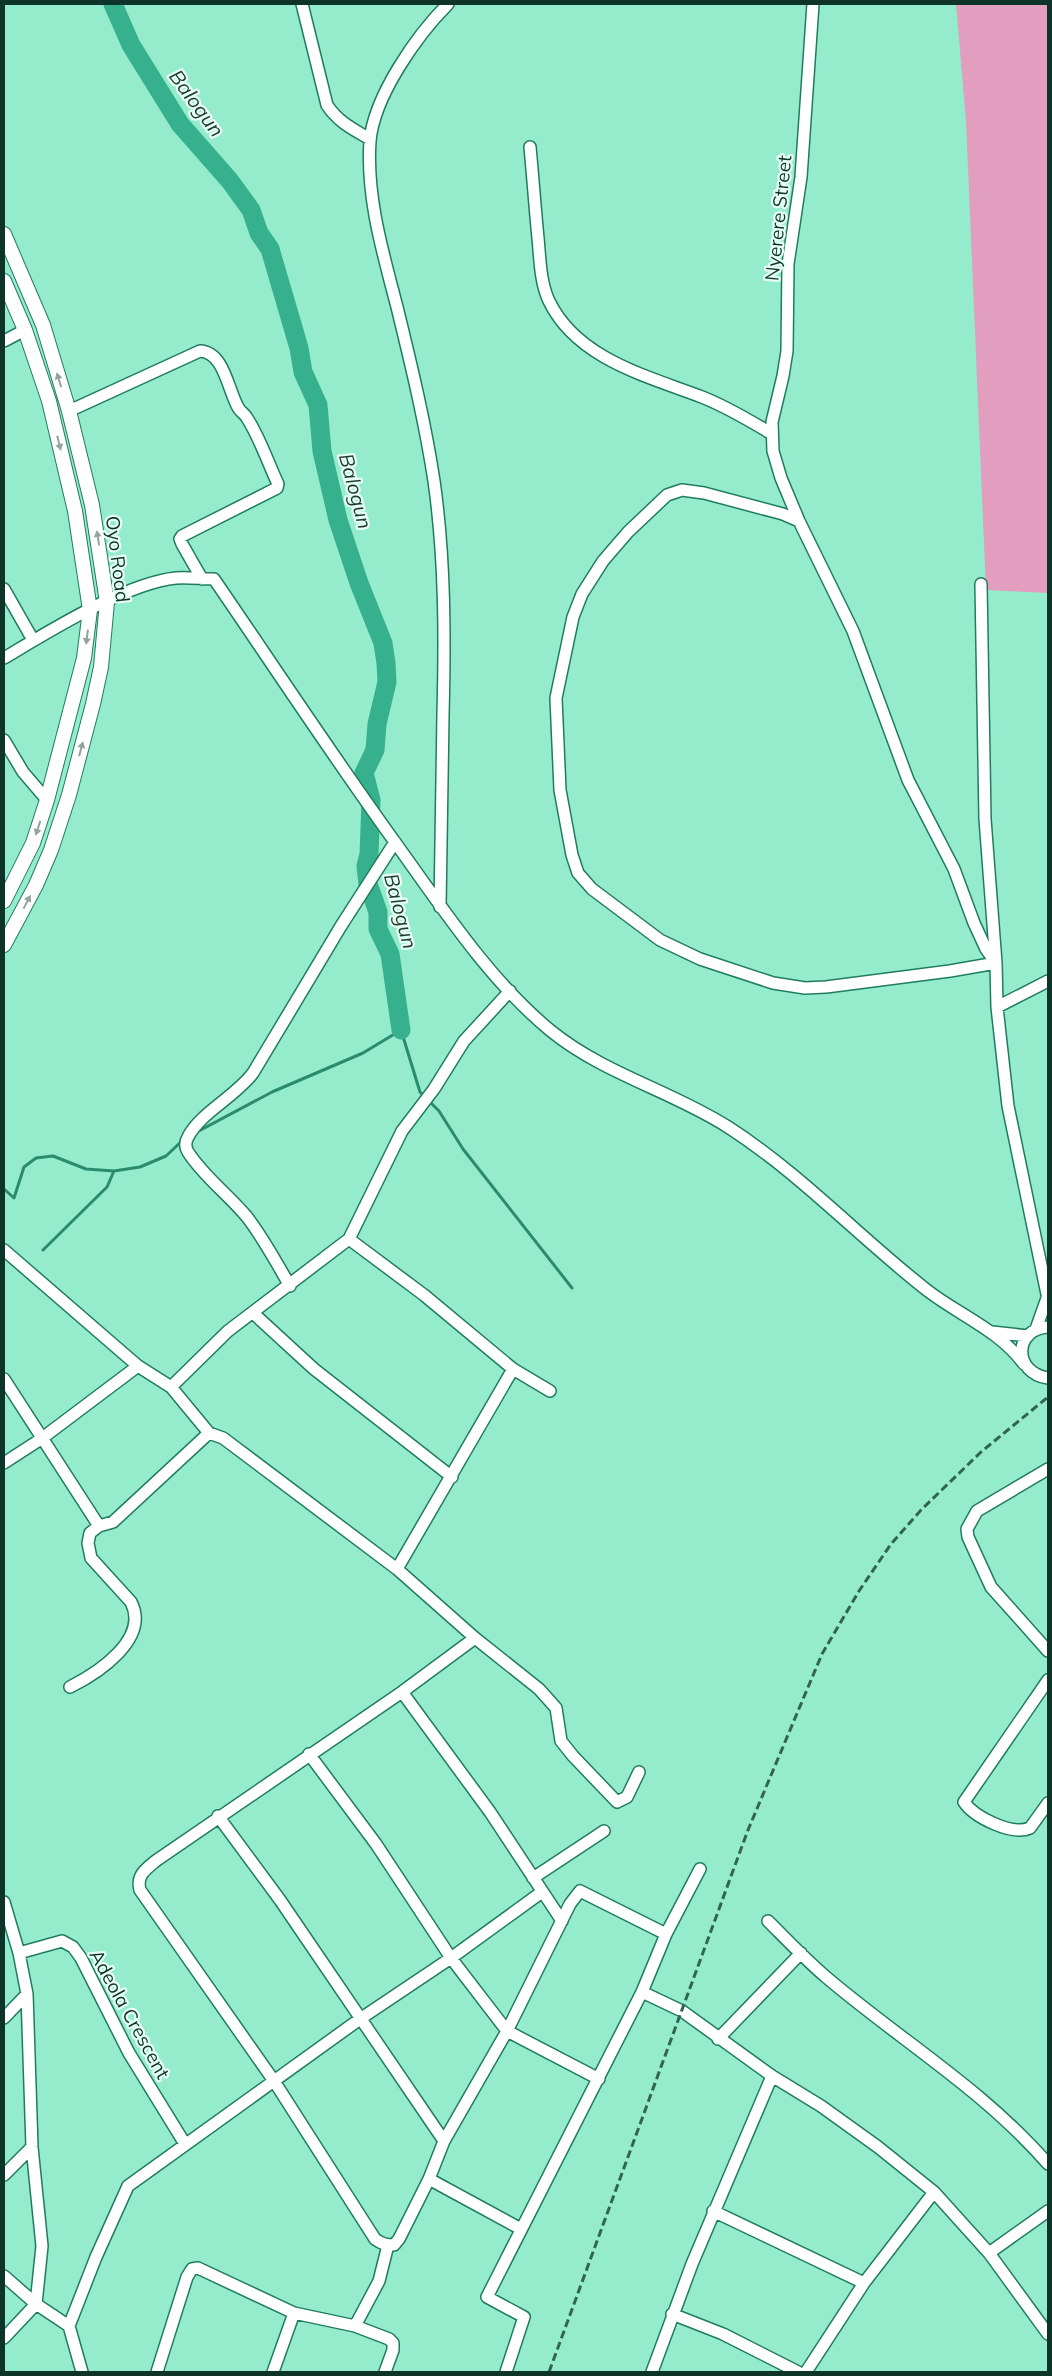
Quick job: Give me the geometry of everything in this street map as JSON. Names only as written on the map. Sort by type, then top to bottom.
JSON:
[{"type":"main road","name":"Oyo Road","points":[[4,234],[43,325],[69,411],[92,505],[107,602],[101,667],[68,794],[48,858],[4,945]]},
{"type":"main road","name":"Oyo Road","points":[[4,281],[25,330],[48,401],[75,511],[90,610],[84,658],[47,800],[33,844],[5,895]]},
{"type":"street","points":[[302,4],[327,105],[345,125],[370,139]]},
{"type":"street","points":[[440,907],[444,585],[434,483],[420,400],[376,224],[371,180],[370,139],[382,100],[397,71],[430,22],[448,4]]},
{"type":"street","name":"Nyerere Street","points":[[813,4],[801,168],[788,264],[786,350],[783,376],[772,422],[773,451],[781,478],[799,521],[853,631],[908,780],[954,869],[986,949],[996,963]]},
{"type":"street","points":[[530,147],[541,270],[548,300],[565,326],[591,348],[619,365],[655,382],[735,411],[772,434]]},
{"type":"street","points":[[4,341],[25,330]]},
{"type":"street","points":[[69,411],[200,351],[207,352],[215,358],[227,379],[239,409],[246,416],[253,430],[278,484],[277,488],[182,536],[180,539],[182,544],[202,579]]},
{"type":"street","points":[[799,521],[783,514],[704,493],[682,490],[668,495],[628,532],[603,560],[582,594],[573,617],[556,698],[560,790],[572,855],[578,873],[592,889],[660,940],[700,959],[773,983],[805,988],[826,987],[996,963]]},
{"type":"street","points":[[4,658],[33,640],[90,610],[149,584],[176,578],[214,579],[440,907],[510,991],[552,1032],[604,1066],[726,1126],[775,1160],[890,1261],[933,1295],[992,1332],[1014,1350],[1024,1364],[1039,1377],[1048,1378]]},
{"type":"street","points":[[981,584],[985,820],[996,963],[997,1007],[1008,1106],[1048,1299],[1032,1332],[1023,1344],[1024,1364]]},
{"type":"street","points":[[4,589],[33,640]]},
{"type":"street","points":[[4,740],[23,772],[47,800]]},
{"type":"street","points":[[290,1286],[267,1246],[247,1217],[198,1166],[186,1150],[189,1135],[244,1086],[395,842]]},
{"type":"street","points":[[997,1007],[1048,981]]},
{"type":"street","points":[[171,1387],[228,1331],[290,1286],[349,1239],[402,1131],[430,1094],[464,1041],[510,991]]},
{"type":"street","points":[[349,1239],[424,1295],[514,1369],[550,1391]]},
{"type":"street","points":[[4,1250],[138,1366],[171,1387],[209,1433],[223,1438],[398,1570],[475,1638],[539,1689],[556,1708],[561,1741],[617,1802],[627,1797],[639,1772]]},
{"type":"street","points":[[253,1313],[314,1369],[452,1477]]},
{"type":"street","points":[[992,1332],[1032,1332],[1048,1327]]},
{"type":"street","points":[[4,1463],[41,1439],[138,1366]]},
{"type":"street","points":[[398,1570],[514,1369]]},
{"type":"street","points":[[4,1379],[99,1526]]},
{"type":"street","points":[[70,1687],[82,1681],[122,1649],[129,1641],[136,1623],[135,1610],[131,1602],[91,1558],[88,1543],[90,1533],[99,1526],[113,1522],[209,1433]]},
{"type":"street","points":[[1048,1469],[977,1512],[967,1529],[968,1537],[991,1587],[1048,1651]]},
{"type":"street","points":[[475,1638],[402,1692],[218,1816],[142,1871],[138,1884],[140,1890],[274,2081],[372,2235],[381,2244],[394,2245],[398,2239],[429,2179],[444,2142],[507,2030],[562,1920],[580,1891],[666,1934]]},
{"type":"street","points":[[1048,1680],[964,1802],[1000,1827],[1017,1831],[1030,1828],[1048,1803]]},
{"type":"street","points":[[402,1692],[490,1812],[562,1920]]},
{"type":"street","points":[[309,1754],[376,1844],[451,1958],[507,2030],[599,2079]]},
{"type":"street","points":[[218,1816],[280,1900],[444,2142]]},
{"type":"street","points":[[533,1878],[604,1830]]},
{"type":"street","points":[[506,2372],[524,2317],[487,2297],[599,2079],[642,1992],[666,1934],[700,1869]]},
{"type":"street","points":[[82,2372],[69,2326],[123,2194],[140,2176],[542,1892]]},
{"type":"street","points":[[4,1902],[20,1952],[27,1994],[32,2147],[42,2246],[36,2304],[4,2338]]},
{"type":"street","points":[[768,1921],[826,1977],[934,2060],[995,2111],[1030,2142],[1048,2164]]},
{"type":"street","name":"Adeola Crescent","points":[[20,1952],[62,1941],[73,1947],[81,1958],[128,2053],[185,2144]]},
{"type":"street","points":[[718,2039],[801,1953]]},
{"type":"street","points":[[642,1992],[682,2012],[772,2076],[821,2106],[934,2192],[989,2253],[1048,2334]]},
{"type":"street","points":[[4,2018],[27,1994]]},
{"type":"street","points":[[652,2372],[672,2314],[713,2211],[772,2076]]},
{"type":"street","points":[[4,2175],[32,2147]]},
{"type":"street","points":[[429,2179],[521,2229]]},
{"type":"street","points":[[806,2372],[864,2284],[934,2192]]},
{"type":"street","points":[[713,2211],[864,2284]]},
{"type":"street","points":[[989,2253],[1048,2212]]},
{"type":"street","points":[[355,2326],[379,2281],[388,2245]]},
{"type":"street","points":[[157,2372],[187,2277],[192,2269],[198,2268],[294,2313],[355,2326],[389,2339],[394,2343],[394,2350],[385,2372]]},
{"type":"street","points":[[4,2276],[36,2304],[69,2326]]},
{"type":"street","points":[[273,2372],[294,2313]]},
{"type":"street","points":[[672,2314],[723,2334],[798,2372]]},
{"type":"shaded area","points":[[956,4],[1048,4],[1048,593],[986,590],[966,121]]},
{"type":"waterway","name":"Balogun","points":[[113,4],[131,45],[180,124],[230,181],[251,210],[259,233],[270,249],[299,348],[303,372],[318,405],[322,451],[338,520],[359,583],[383,643],[386,663],[387,682],[377,724],[375,750],[364,773],[371,800],[369,854],[366,866],[368,884],[378,912],[378,929],[390,954],[401,1030]]},
{"type":"waterway","points":[[195,1133],[272,1092],[363,1053],[401,1030],[420,1092],[439,1111],[463,1149],[572,1288]]},
{"type":"waterway","points":[[4,1189],[14,1198],[24,1167],[36,1158],[53,1156],[86,1169],[114,1171],[140,1167],[166,1156],[183,1140]]},
{"type":"waterway","points":[[43,1250],[107,1187],[114,1171]]},
{"type":"railway","points":[[549,2372],[748,1830],[822,1654],[859,1591],[891,1544],[921,1510],[981,1452],[1048,1397]]}]
